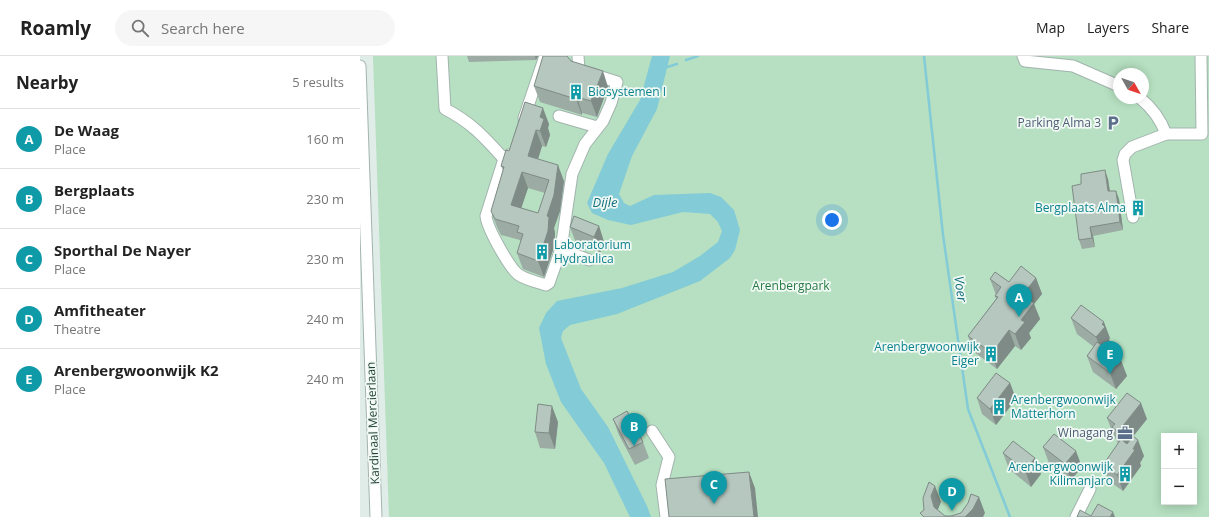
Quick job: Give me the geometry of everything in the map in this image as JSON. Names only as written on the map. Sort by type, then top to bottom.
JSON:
[{"type":"street","points":[[442,56],[446,110],[460,116],[474,126],[504,159]]},
{"type":"street","points":[[520,131],[545,56]]},
{"type":"street","points":[[515,146],[512,153],[504,159],[486,216],[487,224],[506,258],[518,275],[546,285],[549,283],[561,249],[572,174],[585,144],[602,121],[611,103],[617,82],[579,70],[578,56]]},
{"type":"street","points":[[1023,56],[1025,61],[1073,66],[1113,83]]},
{"type":"street","points":[[1133,217],[1123,160],[1125,154],[1132,147],[1166,134],[1202,134],[1201,56]]},
{"type":"street","name":"Kardinaal Mercierlaan","points":[[360,66],[362,195],[376,517]]},
{"type":"street","points":[[1146,104],[1163,126],[1166,134]]},
{"type":"street","points":[[559,116],[598,127]]},
{"type":"street","points":[[561,249],[589,260]]},
{"type":"street","points":[[652,431],[669,457],[662,485],[666,517]]},
{"type":"street","points":[[1076,517],[1090,489]]},
{"type":"green space","name":"Arenbergpark","points":[[373,56],[1209,56],[1209,517],[389,517]]},
{"type":"water","name":"Dijle","points":[[652,56],[670,56],[657,109],[632,156],[619,194],[624,203],[630,206],[654,195],[710,193],[721,197],[734,210],[740,230],[735,250],[730,258],[700,281],[617,314],[570,325],[563,331],[561,338],[581,389],[608,427],[651,517],[630,517],[604,463],[561,402],[546,364],[539,328],[546,313],[557,301],[622,288],[673,272],[700,256],[718,242],[722,231],[718,222],[710,214],[683,212],[631,225],[608,220],[592,213],[587,203],[608,154],[640,100]]},
{"type":"building","points":[[543,56],[567,56],[571,61],[603,71],[591,101],[577,97],[576,99],[534,86]]},
{"type":"building","points":[[525,102],[543,108],[540,117],[544,119],[540,131],[536,130],[528,156],[558,165],[554,195],[547,216],[549,217],[548,231],[538,261],[517,253],[523,234],[517,232],[519,226],[495,219],[491,211],[504,167],[501,166],[506,150],[509,151]],"holes":[[[522,172],[549,180],[538,213],[511,205]]]},
{"type":"building","points":[[1105,170],[1108,191],[1116,191],[1120,222],[1090,227],[1092,238],[1079,240],[1072,186],[1081,184],[1081,174]]},
{"type":"building","points":[[574,216],[599,226],[594,237],[570,227]]},
{"type":"building","points":[[1021,266],[1036,278],[1025,292],[1030,296],[1028,299],[1034,303],[1021,320],[1025,322],[1015,334],[1009,330],[992,353],[968,336],[998,297],[995,296],[1001,287],[990,279],[995,272],[1009,282]]},
{"type":"building","points":[[1081,305],[1104,322],[1102,324],[1105,327],[1096,337],[1071,318]]},
{"type":"building","points":[[1097,342],[1121,360],[1110,373],[1087,356]]},
{"type":"building","points":[[996,373],[1010,383],[990,409],[977,398]]},
{"type":"building","points":[[1127,393],[1141,403],[1118,432],[1112,427],[1115,424],[1107,418]]},
{"type":"building","points":[[538,404],[552,406],[549,433],[535,432]]},
{"type":"building","points":[[627,411],[643,442],[629,449],[613,419]]},
{"type":"building","points":[[1054,434],[1076,451],[1065,464],[1043,447]]},
{"type":"building","points":[[1133,436],[1138,440],[1133,449],[1135,450],[1117,475],[1103,465],[1121,439],[1127,444]]},
{"type":"building","points":[[1013,441],[1035,458],[1025,470],[1003,453]]},
{"type":"building","points":[[749,472],[754,517],[669,517],[665,479]]},
{"type":"building","points":[[929,482],[935,486],[931,496],[934,507],[945,516],[961,513],[968,503],[971,494],[979,497],[973,509],[965,517],[924,517],[920,513],[924,510],[923,498]]},
{"type":"building","points":[[1098,504],[1113,512],[1110,517],[1077,517],[1080,510],[1091,516]]},
{"type":"waterway","points":[[686,60],[698,56]]},
{"type":"waterway","name":"Voer","points":[[924,56],[943,235],[968,409],[1010,517]]},
{"type":"waterway","points":[[667,67],[677,64]]},
{"type":"place","name":"Biosystemen I","points":[[576,92]]},
{"type":"place","name":"Parking Alma 3","points":[[1113,123]]},
{"type":"place","name":"Bergplaats Alma","points":[[1138,208]]},
{"type":"place","name":"Laboratorium Hydraulica","points":[[542,252]]},
{"type":"place","name":"De Waag","points":[[1019,317]]},
{"type":"place","name":"Arenbergwoonwijk Eiger","points":[[991,354]]},
{"type":"place","name":"Arenbergwoonwijk K2","points":[[1110,374]]},
{"type":"place","name":"Arenbergwoonwijk Matterhorn","points":[[999,407]]},
{"type":"place","name":"Winagang","points":[[1125,433]]},
{"type":"place","name":"Bergplaats","points":[[634,446]]},
{"type":"place","name":"Arenbergwoonwijk Kilimanjaro","points":[[1125,474]]},
{"type":"place","name":"Sporthal De Nayer","points":[[714,504]]},
{"type":"place","name":"Amfitheater","points":[[952,511]]}]
